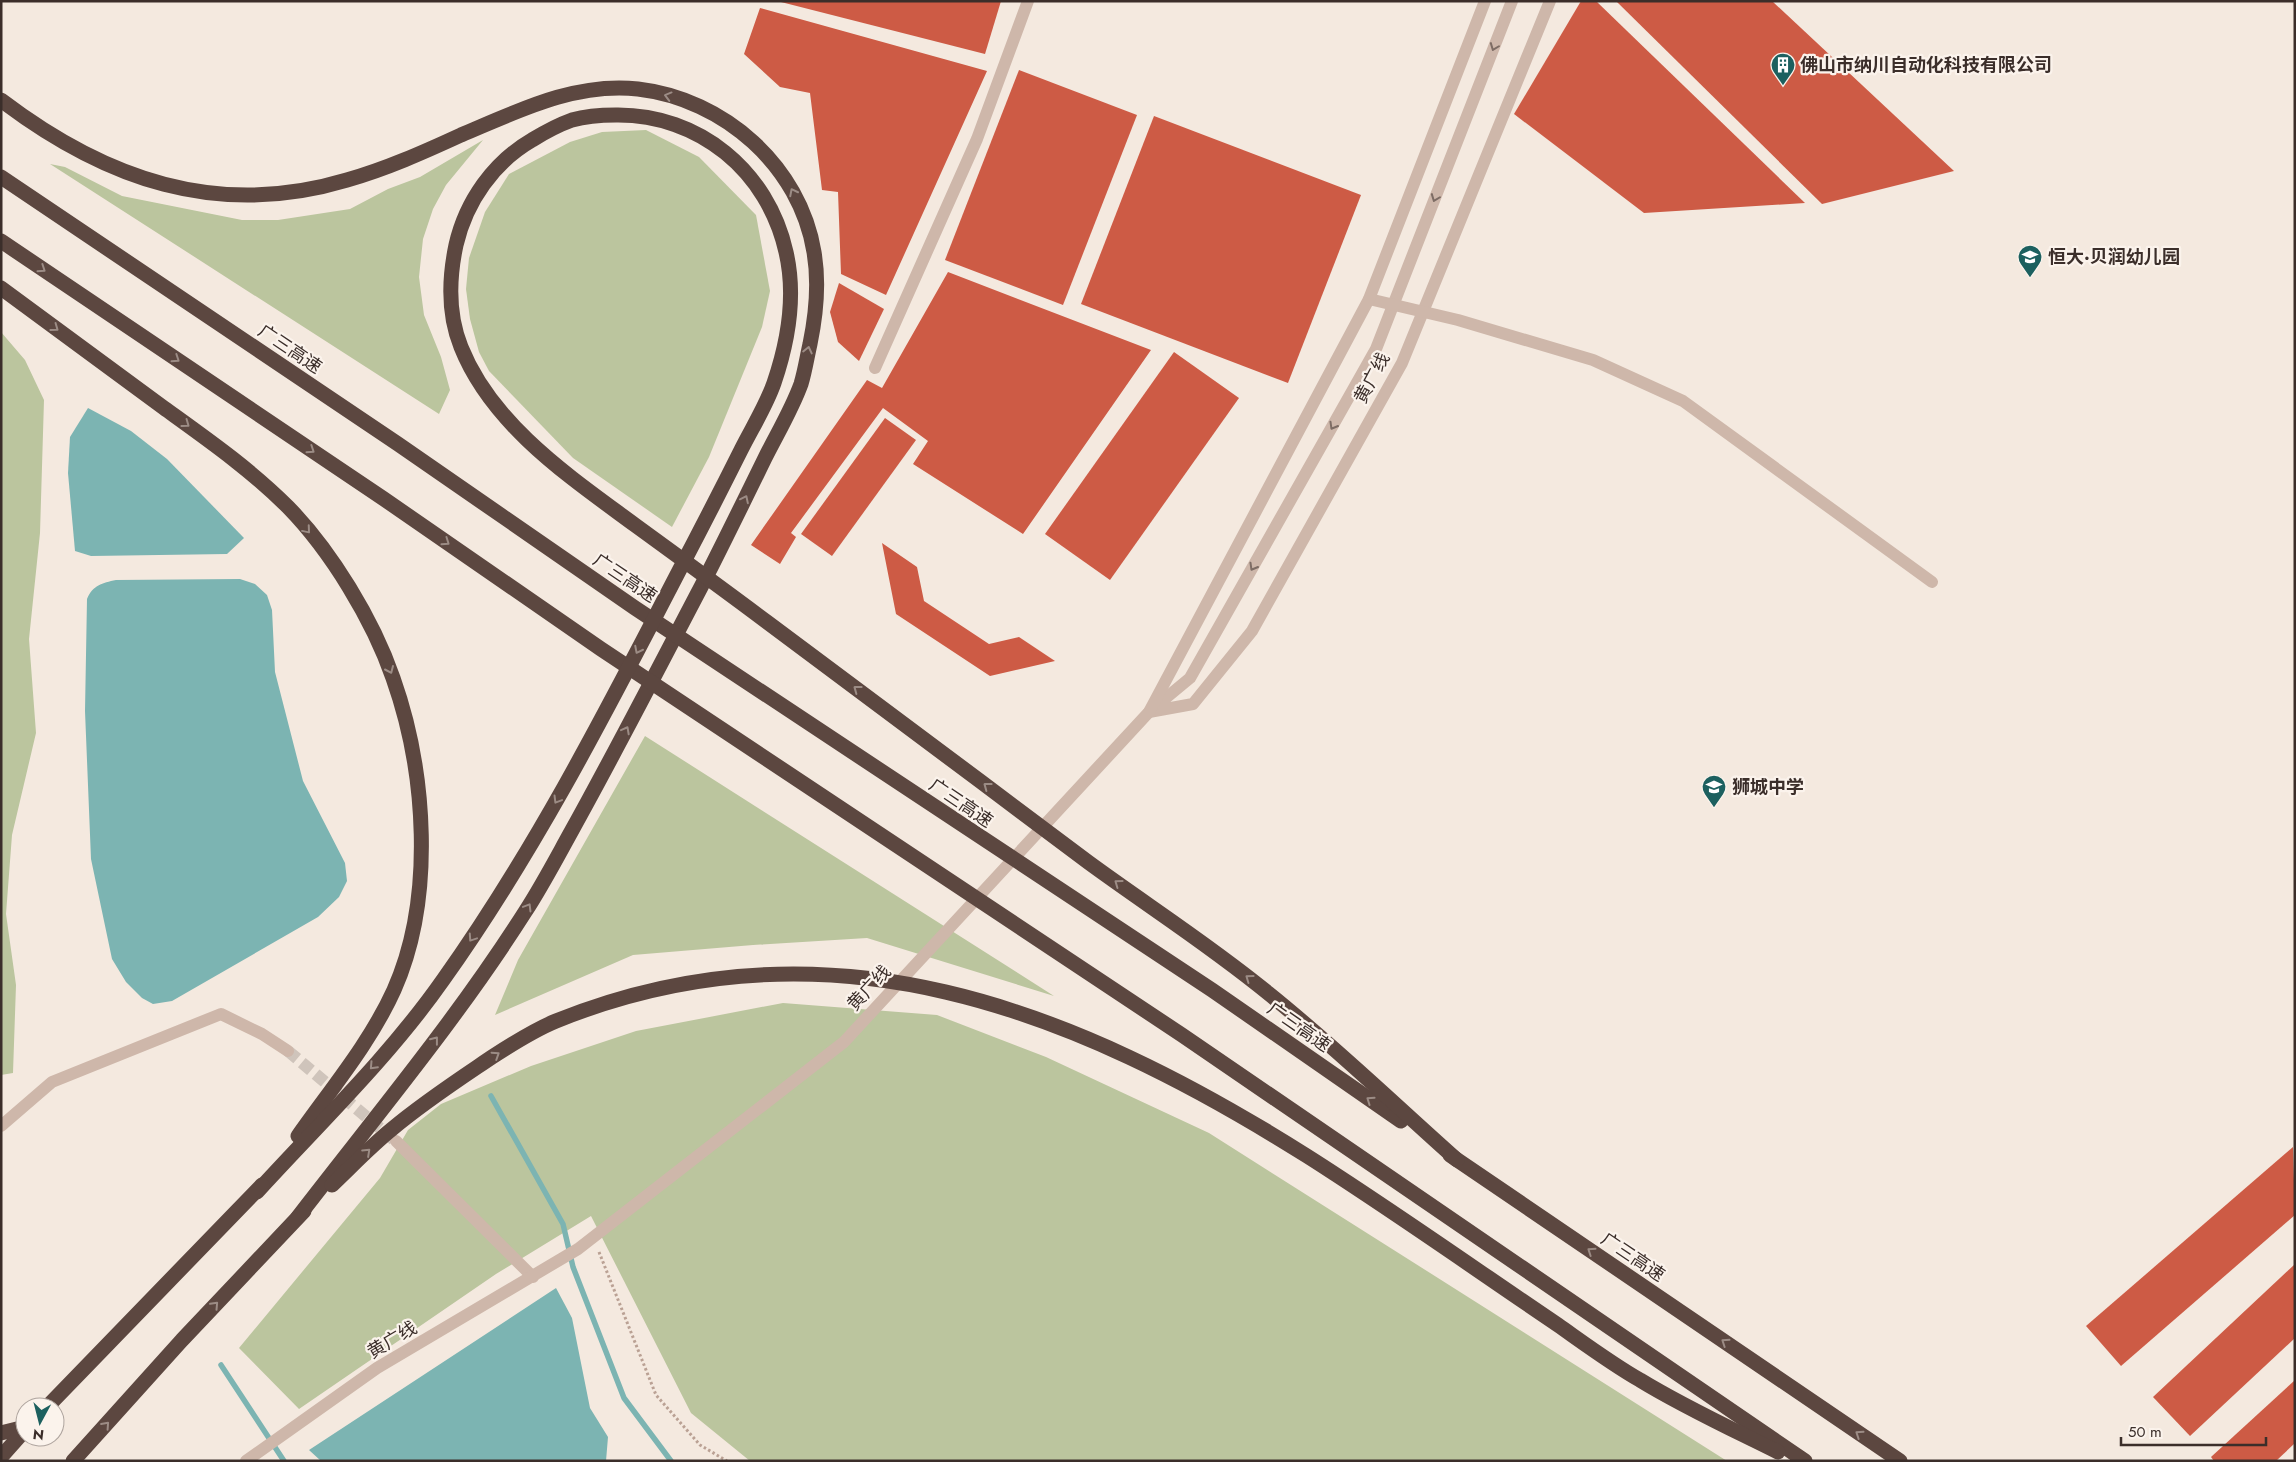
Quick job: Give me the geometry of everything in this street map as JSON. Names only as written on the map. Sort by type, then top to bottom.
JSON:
[{"type":"highway","points":[[1,100],[72,148],[110,168],[151,182],[228,195],[267,195],[303,191],[385,168],[530,106],[573,92],[608,88],[641,89],[674,97],[714,113],[746,134],[772,162],[792,188],[804,215],[814,252],[816,296],[811,339],[800,386],[724,543],[604,773],[527,909],[464,1002],[298,1217]]},
{"type":"highway","points":[[57,1397],[257,1192],[387,1051],[440,984],[508,883],[582,758],[701,529],[772,390],[784,346],[790,306],[789,265],[780,229],[764,196],[742,166],[715,143],[683,126],[644,116],[608,115],[575,119],[545,132],[516,149],[491,173],[473,199],[459,231],[451,267],[452,308],[456,326],[464,354],[478,380],[501,413],[540,451],[606,504],[1268,992],[1457,1160]]},
{"type":"highway","name":"广三高速","points":[[1,177],[390,439],[635,608],[1212,990],[1457,1160],[1900,1461]]},
{"type":"highway","points":[[1,241],[384,499],[609,655],[1182,1035],[1805,1461]]},
{"type":"highway","points":[[1,288],[240,463],[289,508],[321,546],[372,631],[393,677],[406,722],[415,768],[420,816],[421,861],[416,909],[407,952],[394,989],[374,1028],[257,1192]]},
{"type":"highway","points":[[73,1461],[298,1217],[390,1130],[441,1091],[504,1050],[554,1022],[672,986],[726,977],[787,972],[855,976],[915,985],[971,997],[1040,1018],[1115,1050],[1208,1097],[1308,1156],[1640,1381],[1794,1461]]},
{"type":"highway","points":[[1,1433],[15,1430]]},
{"type":"highway","points":[[1,1445],[15,1435]]},
{"type":"highway","points":[[1,1457],[15,1440]]},
{"type":"street","points":[[875,368],[977,139],[1028,1]]},
{"type":"street","points":[[1149,712],[1369,299],[1485,1]]},
{"type":"street","name":"黄广线","points":[[246,1461],[377,1368],[578,1249],[844,1042],[1149,712],[1190,678],[1376,349],[1512,1]]},
{"type":"street","name":"黄广线","points":[[1149,712],[1192,704],[1252,631],[1402,363],[1550,1]]},
{"type":"street","points":[[1369,299],[1423,311],[1593,360],[1682,401],[1932,582]]},
{"type":"street","points":[[1,1126],[52,1082],[221,1014],[262,1034],[288,1051]]},
{"type":"street","points":[[396,1142],[533,1276]]},
{"type":"path","points":[[593,1238],[656,1395],[700,1445],[727,1461]]},
{"type":"green space","points":[[646,130],[699,157],[756,215],[770,291],[762,327],[709,457],[672,527],[573,458],[489,371],[479,352],[470,319],[466,289],[469,258],[485,212],[509,174],[570,142],[602,132]]},
{"type":"green space","points":[[483,140],[446,185],[433,209],[423,239],[419,277],[424,315],[441,357],[450,390],[439,414],[50,164],[65,167],[122,196],[242,220],[278,220],[350,209],[388,189],[420,177]]},
{"type":"green space","points":[[1,332],[25,360],[44,400],[40,533],[29,639],[36,733],[12,835],[6,914],[16,985],[13,1073],[1,1075]]},
{"type":"green space","points":[[645,736],[1054,996],[867,938],[633,955],[495,1015],[518,960]]},
{"type":"green space","points":[[783,1003],[937,1015],[1046,1057],[1209,1133],[1727,1461],[750,1461],[691,1413],[591,1216],[496,1274],[299,1409],[239,1348],[380,1178],[408,1130],[441,1104],[531,1066],[636,1031]]},
{"type":"water","points":[[88,408],[131,431],[167,459],[244,538],[227,554],[91,556],[75,551],[68,473],[70,437]]},
{"type":"water","points":[[240,579],[255,584],[267,595],[272,610],[275,672],[303,781],[345,863],[347,881],[339,897],[318,917],[172,1001],[153,1004],[142,998],[126,982],[112,959],[91,859],[85,711],[87,599],[89,594],[98,585],[116,580]]},
{"type":"water","points":[[556,1288],[572,1318],[590,1408],[608,1437],[606,1461],[321,1461],[309,1450]]},
{"type":"building","points":[[777,1],[1001,1],[985,54]]},
{"type":"building","points":[[1581,1],[1596,1],[1805,203],[1644,213],[1514,114]]},
{"type":"building","name":"佛山市纳川自动化科技有限公司","points":[[1616,1],[1772,1],[1954,171],[1822,204]]},
{"type":"building","points":[[760,8],[987,71],[886,295],[841,274],[838,192],[822,190],[810,93],[780,87],[744,54]]},
{"type":"building","points":[[1019,70],[1137,115],[1063,305],[945,260]]},
{"type":"building","points":[[1154,116],[1361,195],[1288,383],[1081,304]]},
{"type":"building","points":[[948,272],[1151,350],[1023,534],[913,464],[928,441],[883,408],[791,533],[796,537],[780,564],[751,545],[867,380],[882,388]]},
{"type":"building","points":[[839,283],[884,309],[859,361],[838,342],[830,312]]},
{"type":"building","points":[[1174,352],[1239,398],[1110,580],[1045,534]]},
{"type":"building","points":[[885,418],[916,440],[832,556],[801,534]]},
{"type":"building","points":[[882,543],[917,567],[924,601],[989,644],[1019,637],[1055,661],[990,676],[896,614]]},
{"type":"building","points":[[2293,1147],[2295,1215],[2121,1366],[2086,1326]]},
{"type":"building","points":[[2295,1264],[2295,1338],[2190,1436],[2153,1397]]},
{"type":"building","points":[[2295,1380],[2295,1443],[2276,1461],[2214,1461],[2211,1457]]},
{"type":"waterway","points":[[491,1096],[563,1224],[573,1267],[624,1398],[671,1461]]},
{"type":"waterway","points":[[221,1365],[284,1461]]},
{"type":"tunnel","points":[[288,1051],[394,1140]]},
{"type":"place","name":"佛山市纳川自动化科技有限公司","points":[[1783,86]]},
{"type":"place","name":"恒大·贝润幼儿园","points":[[2030,278]]},
{"type":"place","name":"狮城中学","points":[[1714,808]]}]
